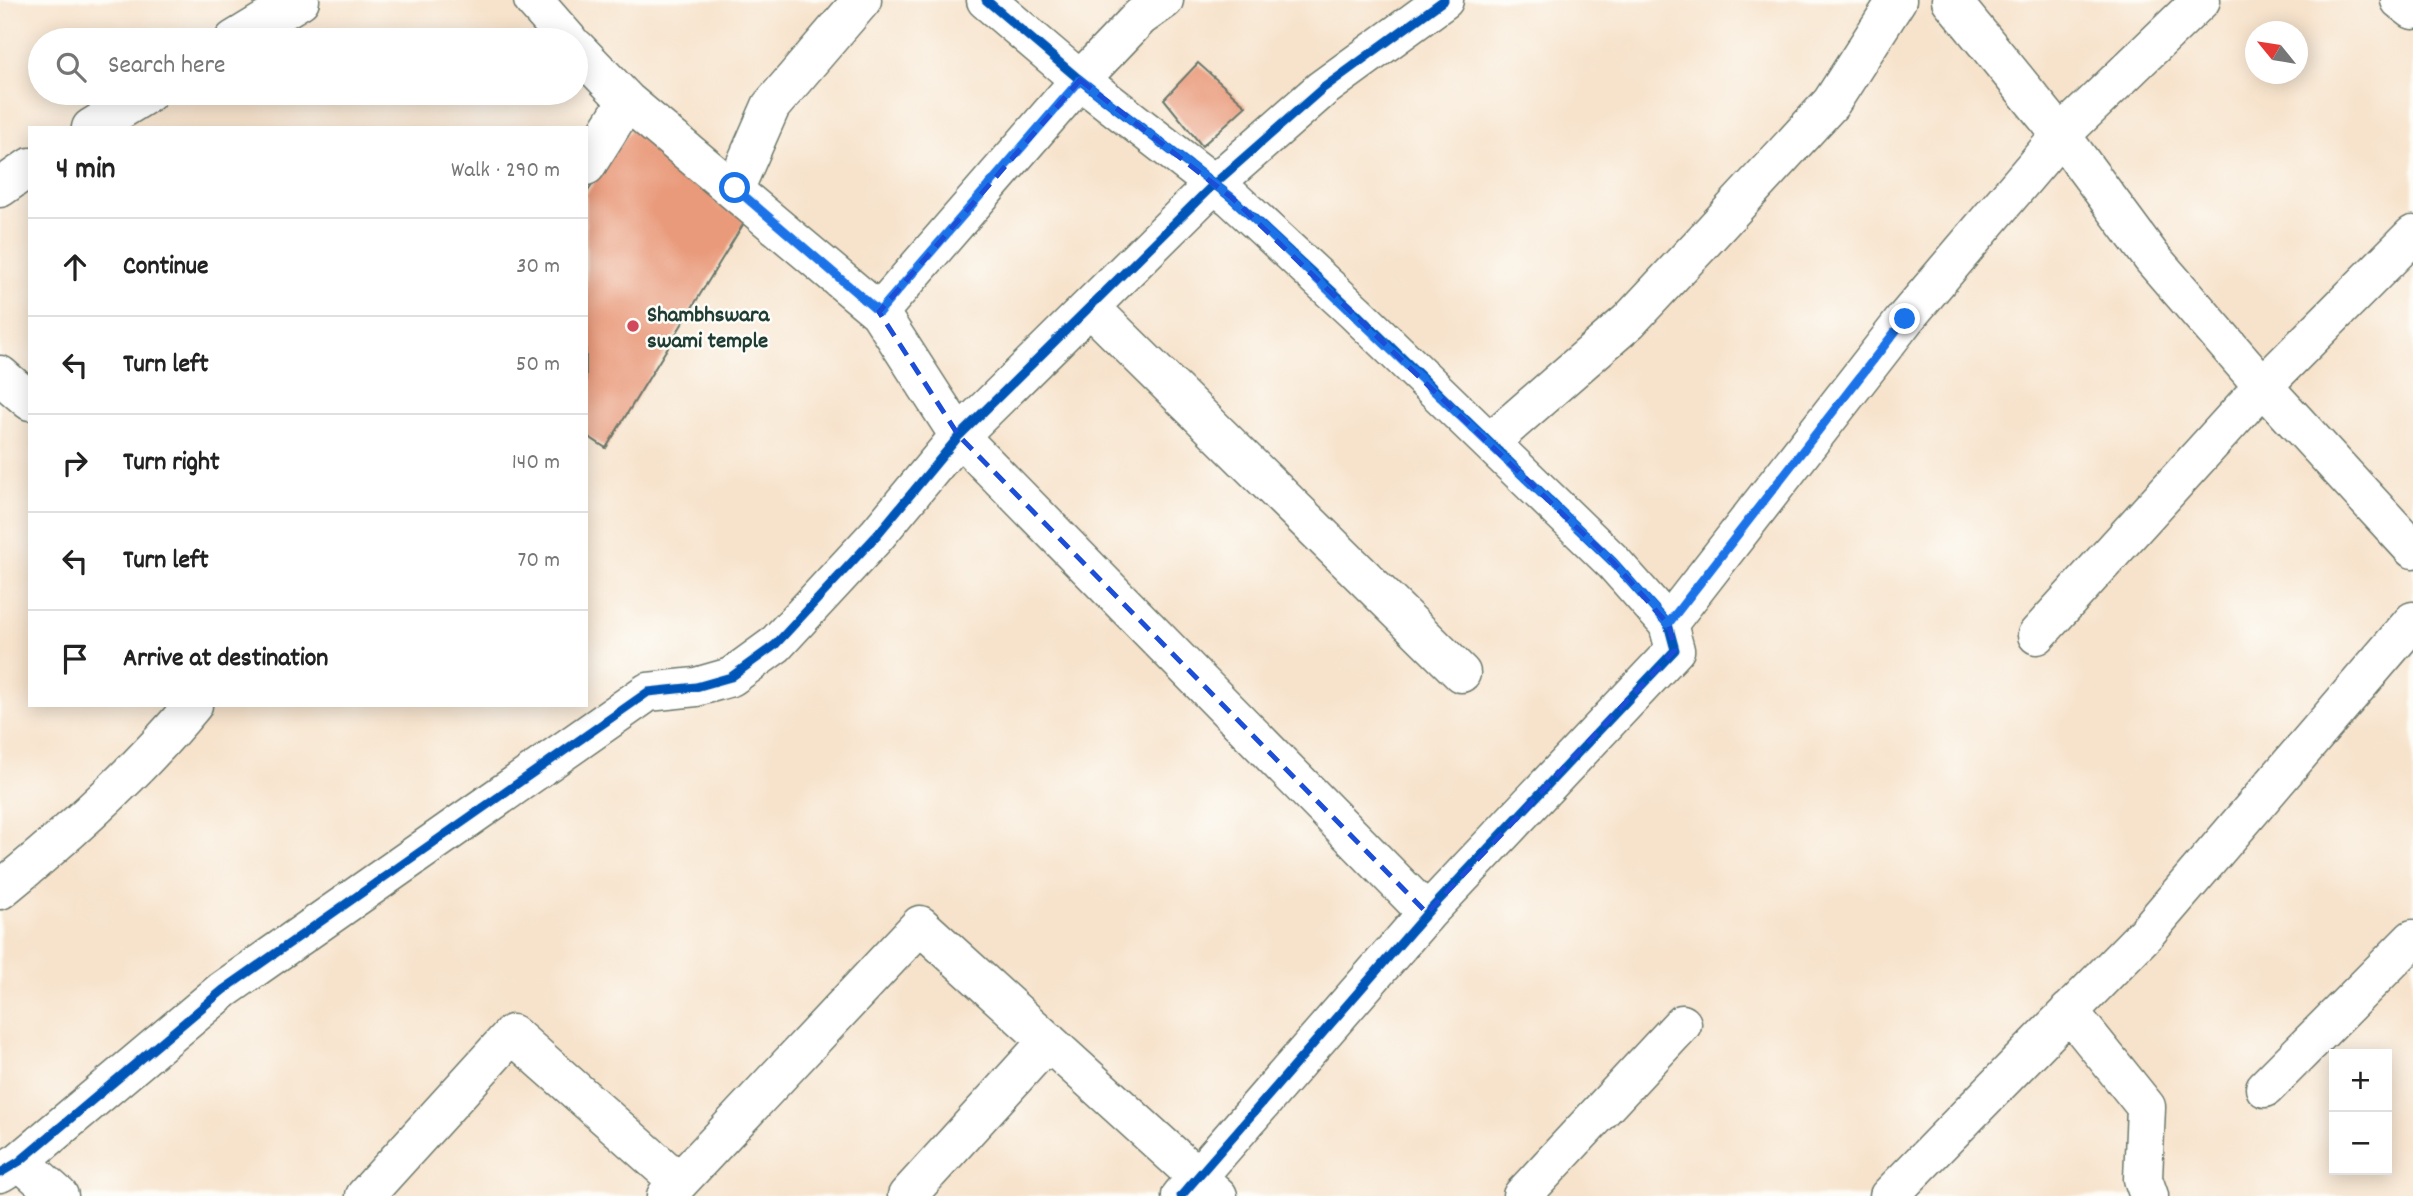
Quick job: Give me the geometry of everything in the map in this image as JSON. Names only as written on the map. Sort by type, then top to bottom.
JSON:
[{"type":"street","points":[[254,28],[300,0]]},
{"type":"street","points":[[533,0],[558,28]]},
{"type":"street","points":[[735,188],[771,106],[862,0]]},
{"type":"street","points":[[365,1196],[512,1034],[672,1189],[920,925],[1048,1041],[1199,1190],[1427,913],[1675,650],[1668,624],[1613,562],[1355,312],[1214,184],[1080,80],[986,0]]},
{"type":"street","points":[[879,312],[1080,80],[1140,17],[1164,0]]},
{"type":"street","points":[[59,1196],[10,1167],[223,989],[648,692],[696,687],[731,677],[775,645],[877,535],[959,436],[1214,184],[1322,89],[1444,0]]},
{"type":"street","points":[[1490,442],[1629,321],[1702,244],[1830,103],[1897,0]]},
{"type":"street","points":[[1951,0],[2061,135],[2152,258],[2263,386],[2413,549]]},
{"type":"street","points":[[1668,624],[1905,319],[2061,135],[2201,0]]},
{"type":"street","points":[[2400,0],[2413,10]]},
{"type":"street","points":[[588,60],[627,101],[735,188],[879,312],[959,436],[1427,913]]},
{"type":"street","points":[[588,163],[627,101]]},
{"type":"street","points":[[93,126],[128,105]]},
{"type":"street","points":[[0,188],[28,168]]},
{"type":"street","points":[[2037,635],[2263,386],[2413,235]]},
{"type":"street","points":[[1090,307],[1461,673]]},
{"type":"street","points":[[0,376],[28,399]]},
{"type":"street","points":[[1889,1196],[2146,933],[2413,621]]},
{"type":"street","points":[[0,890],[54,847],[161,744],[191,707]]},
{"type":"street","points":[[2265,1088],[2413,939]]},
{"type":"street","points":[[2069,1011],[2146,1107],[2143,1180],[2149,1196]]},
{"type":"street","points":[[1521,1196],[1682,1024]]},
{"type":"street","points":[[907,1196],[1048,1041]]},
{"type":"highlighted area","points":[[1080,80],[1232,198],[1613,562],[1668,624],[1675,650],[1427,913],[959,436],[879,312]]},
{"type":"building","points":[[1198,63],[1246,106],[1202,146],[1164,99]]},
{"type":"building","name":"Shambhswara swami temple","points":[[634,124],[747,218],[606,448],[588,436],[588,191]]},
{"type":"cycle path","points":[[986,0],[1080,80],[1232,198],[1355,312],[1613,562],[1668,624],[1675,650],[1427,913],[1181,1196]]},
{"type":"cycle path","points":[[0,1173],[20,1161],[223,990],[648,692],[696,687],[731,677],[775,645],[877,535],[959,436],[1214,184],[1322,89],[1444,0]]},
{"type":"place","name":"Shambhswara swami temple","points":[[633,326]]},
{"type":"route","points":[[735,188],[879,312],[1080,80],[1232,198],[1355,312],[1613,562],[1668,624],[1905,319]]}]
